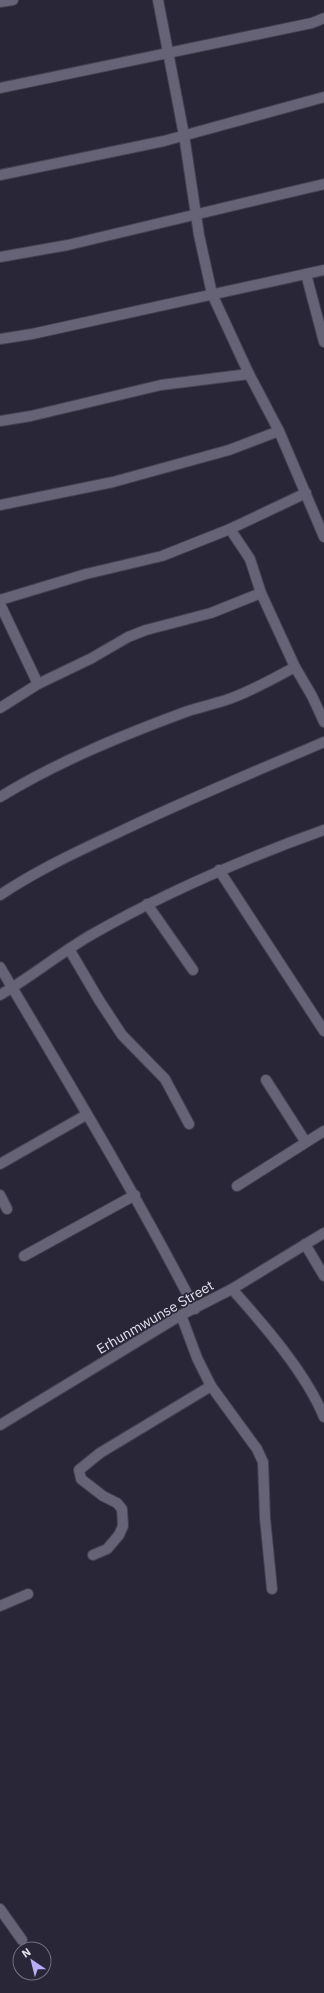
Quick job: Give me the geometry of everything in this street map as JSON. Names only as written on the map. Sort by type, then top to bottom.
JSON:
[{"type":"street","points":[[0,2],[13,0]]},
{"type":"street","points":[[158,0],[184,135],[195,215],[212,294],[249,374],[279,431],[324,537]]},
{"type":"street","points":[[0,88],[312,23],[324,18]]},
{"type":"street","points":[[0,175],[184,135],[324,97]]},
{"type":"street","points":[[0,257],[68,245],[324,184]]},
{"type":"street","points":[[0,339],[32,334],[324,270]]},
{"type":"street","points":[[306,274],[324,342]]},
{"type":"street","points":[[0,421],[31,416],[161,385],[249,374]]},
{"type":"street","points":[[0,505],[113,482],[229,450],[279,431]]},
{"type":"street","points":[[0,600],[86,574],[162,556],[230,529],[306,493]]},
{"type":"street","points":[[230,529],[250,559],[261,593],[295,667],[312,696],[324,722]]},
{"type":"street","points":[[0,708],[38,684],[92,658],[128,637],[146,630],[211,613],[261,593]]},
{"type":"street","points":[[0,604],[38,684]]},
{"type":"street","points":[[0,797],[34,777],[87,750],[190,711],[228,700],[270,681],[295,667]]},
{"type":"street","points":[[0,895],[20,882],[74,854],[163,811],[324,742]]},
{"type":"street","points":[[0,995],[90,935],[147,904],[219,870],[324,830]]},
{"type":"street","points":[[219,870],[324,1031]]},
{"type":"street","points":[[147,904],[193,970]]},
{"type":"street","points":[[69,949],[99,1000],[122,1035],[164,1079],[189,1124]]},
{"type":"street","points":[[0,967],[51,1050],[86,1115],[135,1195],[195,1308]]},
{"type":"street","points":[[266,1080],[305,1142]]},
{"type":"street","points":[[0,1164],[86,1115]]},
{"type":"street","points":[[237,1186],[324,1131]]},
{"type":"street","points":[[0,1195],[7,1209]]},
{"type":"street","points":[[24,1256],[135,1195]]},
{"type":"street","name":"Erhunmwunse Street","points":[[0,1425],[181,1315],[232,1289],[324,1233]]},
{"type":"street","points":[[305,1244],[324,1276]]},
{"type":"street","points":[[232,1289],[279,1346],[317,1401],[324,1417]]},
{"type":"street","points":[[181,1315],[197,1358],[211,1386],[257,1449],[263,1462],[265,1518],[272,1589]]},
{"type":"street","points":[[93,1555],[107,1549],[119,1535],[123,1526],[122,1509],[117,1503],[103,1496],[81,1479],[79,1470],[100,1453],[211,1386]]},
{"type":"street","points":[[0,1606],[28,1594]]},
{"type":"street","points":[[0,1909],[22,1940]]}]
